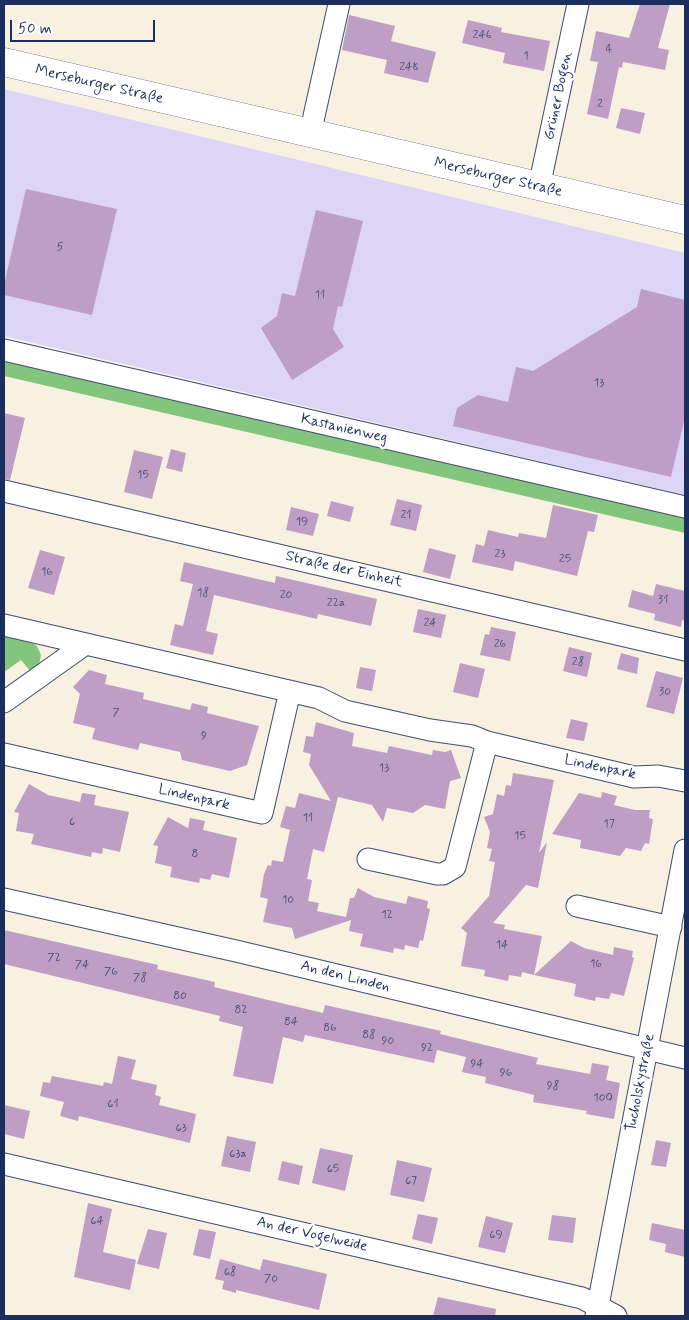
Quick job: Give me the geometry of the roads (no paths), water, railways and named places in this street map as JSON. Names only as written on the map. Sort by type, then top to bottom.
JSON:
[{"type":"main road","name":"Merseburger Straße","points":[[4,62],[685,220]]},
{"type":"street","points":[[310,134],[339,4]]},
{"type":"street","name":"Grüner Bogen","points":[[540,187],[578,4]]},
{"type":"street","name":"Kastanienweg","points":[[4,350],[685,507]]},
{"type":"street","name":"Straße der Einheit","points":[[4,491],[685,650]]},
{"type":"street","name":"Lindenpark","points":[[4,625],[319,698],[345,711],[430,730],[472,736],[487,742],[634,777],[658,776],[685,781]]},
{"type":"street","points":[[4,702],[84,645]]},
{"type":"street","name":"Lindenpark","points":[[4,754],[262,813],[290,691]]},
{"type":"street","points":[[368,859],[437,874],[443,874],[455,868],[487,742]]},
{"type":"street","name":"Tucholskystraße","points":[[596,1311],[648,1050],[685,850]]},
{"type":"street","name":"An den Linden","points":[[4,899],[236,951],[685,1058]]},
{"type":"street","points":[[577,906],[671,927]]},
{"type":"street","name":"An der Vogelweide","points":[[4,1164],[582,1298],[596,1311],[616,1316]]}]
